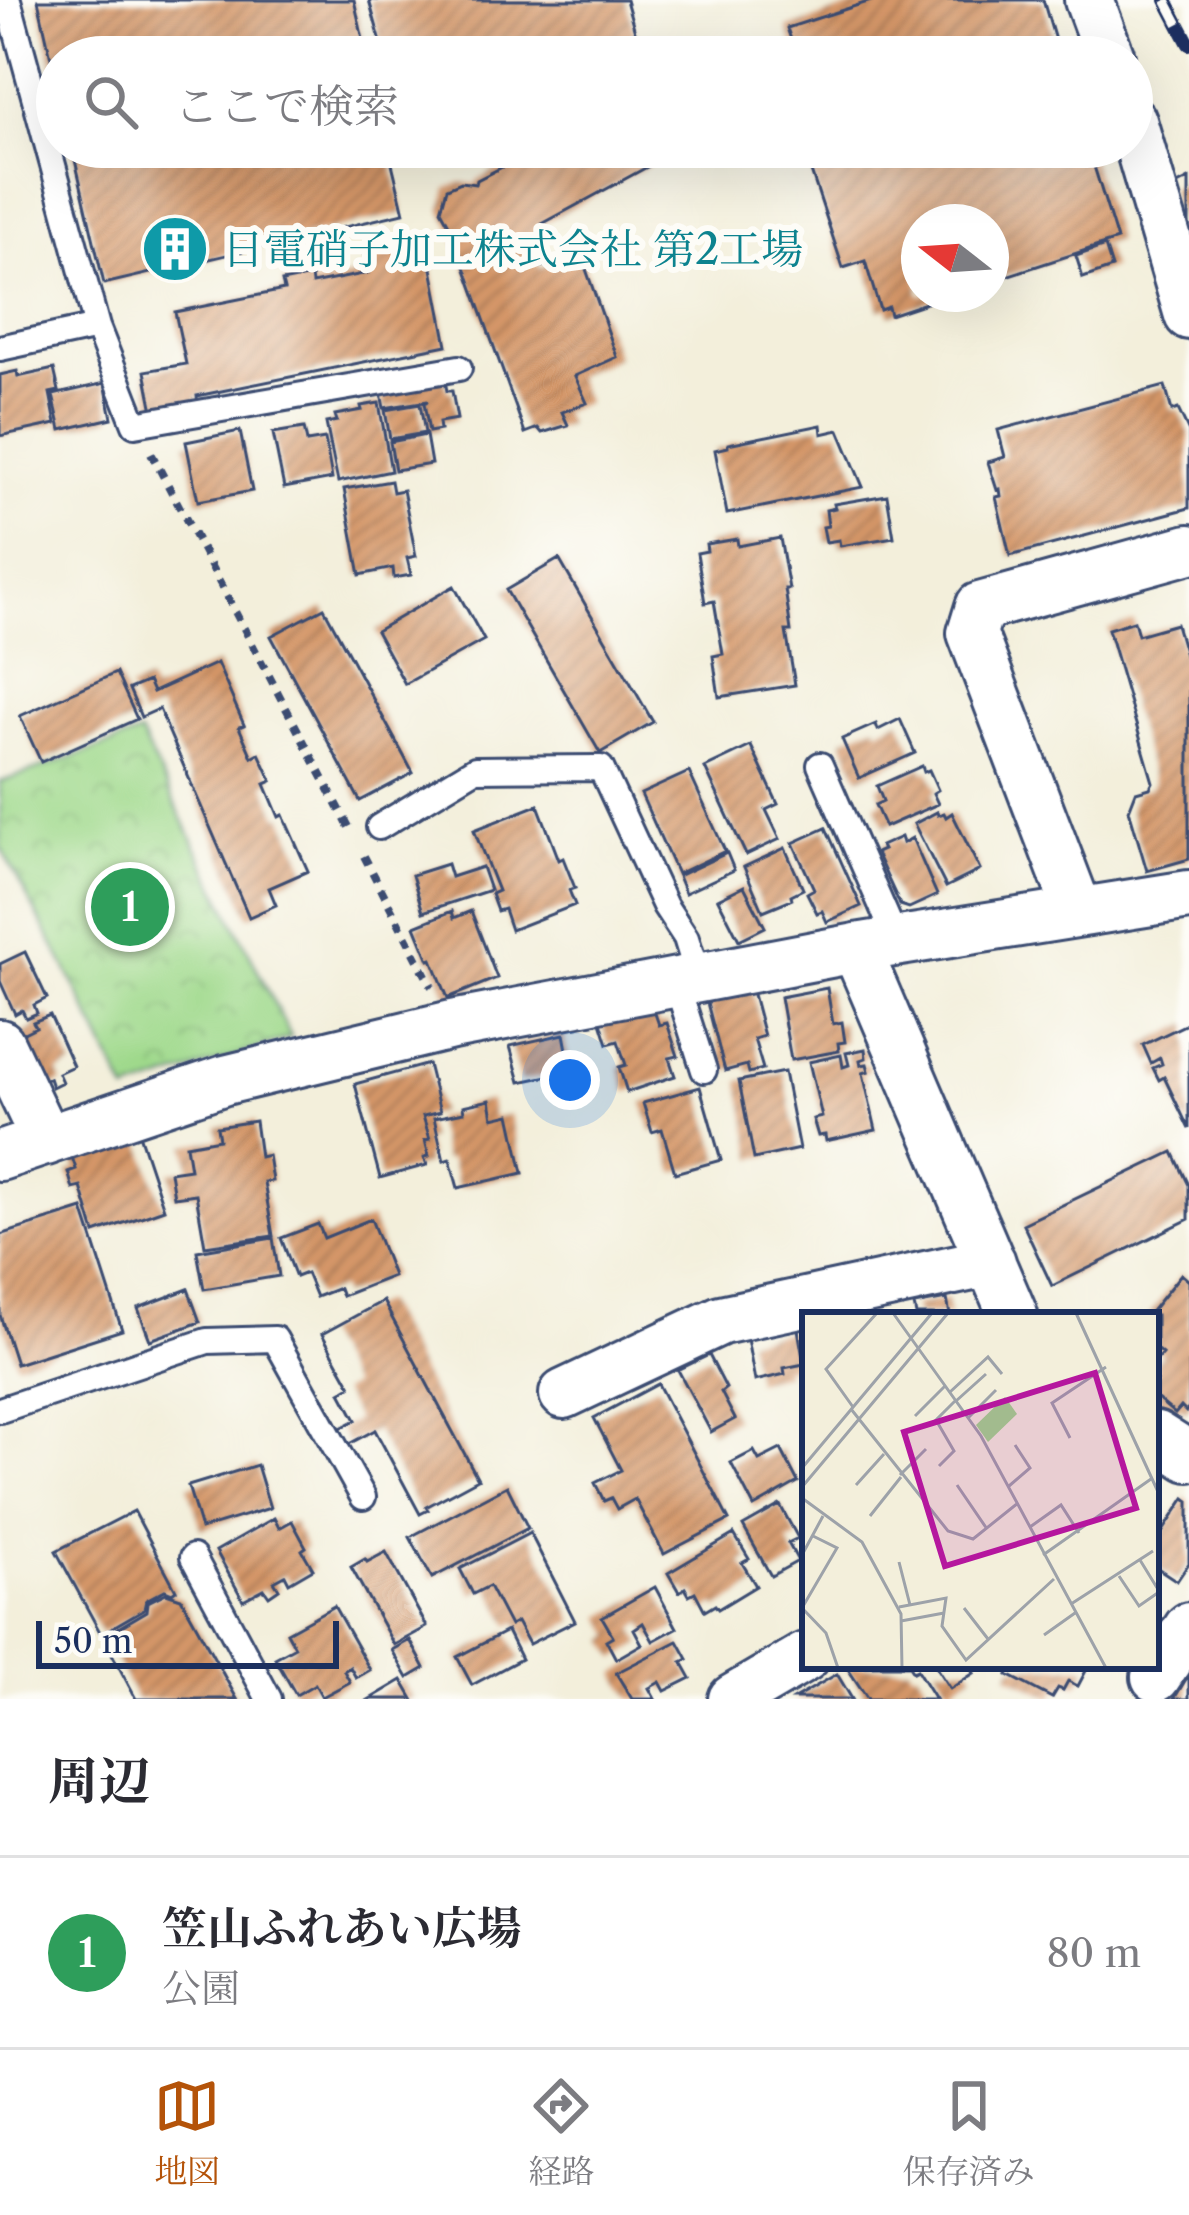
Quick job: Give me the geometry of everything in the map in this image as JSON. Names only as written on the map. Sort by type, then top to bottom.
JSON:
[{"type":"street","points":[[1088,0],[1102,36]]},
{"type":"street","points":[[1146,168],[1189,315]]},
{"type":"street","points":[[1078,911],[972,633],[980,607],[1189,549]]},
{"type":"street","points":[[0,1156],[226,1080],[452,1025],[877,945],[1189,895]]},
{"type":"street","points":[[877,945],[1011,1312]]},
{"type":"street","points":[[0,1044],[46,1141]]},
{"type":"street","points":[[564,1394],[721,1320],[991,1262]]},
{"type":"street","points":[[1159,1438],[1189,1457]]},
{"type":"street","points":[[1156,1677],[1189,1627]]},
{"type":"street","points":[[733,1699],[802,1659]]},
{"type":"lane","points":[[8,0],[36,103]]},
{"type":"lane","points":[[54,168],[97,327],[135,424],[459,368]]},
{"type":"lane","points":[[0,348],[97,327]]},
{"type":"lane","points":[[820,765],[877,945]]},
{"type":"lane","points":[[379,827],[475,769],[601,768],[665,906],[686,938],[687,980],[704,1070]]},
{"type":"lane","points":[[0,1410],[207,1341],[275,1339],[363,1497]]},
{"type":"lane","points":[[193,1557],[269,1699]]},
{"type":"path","points":[[135,424],[452,1025]]},
{"type":"green space","points":[[140,734],[291,1037],[127,1093],[0,846],[0,782]]},
{"type":"building","points":[[38,0],[354,0],[362,36],[46,36]]},
{"type":"building","points":[[369,0],[626,0],[636,35],[633,36],[379,36]]},
{"type":"building","points":[[874,0],[1043,0],[1054,36],[790,36],[787,28]]},
{"type":"building","name":"日電硝子加工株式会社 第2工場","points":[[77,168],[393,168],[404,213],[104,284]]},
{"type":"building","points":[[500,168],[645,168],[542,224],[533,249],[540,267],[581,255],[617,357],[575,376],[587,403],[562,412],[568,425],[525,433],[455,239],[457,232],[441,210],[447,188],[461,182],[476,184]]},
{"type":"building","points":[[810,168],[1095,168],[1117,240],[1009,275],[1009,204],[901,204],[901,311],[890,315],[888,307],[880,310],[865,261],[843,268]]},
{"type":"building","points":[[1189,179],[1189,249],[1170,189]]},
{"type":"building","points":[[426,238],[447,345],[197,396],[198,402],[153,411],[145,371],[186,364],[175,312],[284,290],[282,282],[311,276],[312,284],[368,273],[363,250]]},
{"type":"building","points":[[1105,246],[1112,268],[1083,278],[1076,256]]},
{"type":"building","points":[[54,369],[59,391],[50,393],[56,424],[0,436],[0,375],[17,371],[18,377]]},
{"type":"building","points":[[444,376],[457,419],[439,422],[440,430],[429,432],[424,403],[428,401],[384,408],[381,393]]},
{"type":"building","points":[[105,383],[112,418],[61,430],[53,395]]},
{"type":"building","points":[[1165,386],[1172,411],[1178,409],[1189,432],[1189,508],[1010,556],[996,497],[1001,496],[1000,489],[988,462],[1005,457],[998,430]]},
{"type":"building","points":[[379,403],[391,471],[338,482],[326,423],[337,421],[335,415]]},
{"type":"building","points":[[420,404],[425,433],[390,439],[385,410]]},
{"type":"building","points":[[821,425],[822,434],[839,430],[863,487],[727,514],[715,450]]},
{"type":"building","points":[[304,428],[307,442],[325,439],[332,479],[284,488],[273,433]]},
{"type":"building","points":[[240,431],[252,491],[198,501],[186,442]]},
{"type":"building","points":[[426,435],[431,464],[395,470],[390,442]]},
{"type":"building","points":[[391,481],[393,492],[403,490],[416,556],[407,558],[411,575],[394,578],[393,568],[360,575],[344,489]]},
{"type":"building","points":[[887,495],[894,537],[840,546],[839,540],[826,542],[826,510],[835,508],[834,504]]},
{"type":"building","points":[[780,538],[789,589],[785,589],[791,631],[786,631],[795,685],[719,697],[713,656],[723,654],[714,601],[705,603],[697,553],[707,551],[706,544],[737,539],[738,546]]},
{"type":"building","points":[[559,559],[653,722],[600,753],[506,590]]},
{"type":"building","points":[[454,586],[484,640],[405,684],[376,631]]},
{"type":"building","points":[[324,608],[413,773],[360,801],[271,636]]},
{"type":"building","points":[[1134,621],[1138,635],[1176,624],[1189,669],[1189,859],[1147,871],[1129,810],[1136,792],[1150,788],[1153,782],[1108,629]]},
{"type":"building","points":[[217,663],[244,725],[239,727],[252,757],[259,753],[272,781],[265,784],[308,871],[269,888],[276,905],[249,917],[159,709],[141,717],[129,689],[148,681],[153,692]]},
{"type":"building","points":[[116,673],[137,719],[41,762],[20,716]]},
{"type":"building","points":[[900,719],[915,753],[859,778],[842,739]]},
{"type":"building","points":[[751,746],[778,804],[766,810],[780,839],[746,855],[705,768]]},
{"type":"building","points":[[922,766],[924,772],[929,770],[938,790],[933,793],[938,804],[885,827],[875,805],[883,801],[877,786]]},
{"type":"building","points":[[689,772],[725,851],[677,874],[641,794]]},
{"type":"building","points":[[538,805],[575,888],[569,890],[575,905],[511,930],[504,909],[497,911],[491,894],[498,891],[474,830]]},
{"type":"building","points":[[937,812],[946,817],[952,813],[980,870],[946,887],[914,824]]},
{"type":"building","points":[[826,828],[861,906],[827,922],[807,893],[814,889],[793,843]]},
{"type":"building","points":[[901,837],[903,843],[912,838],[937,895],[909,908],[900,905],[876,853]]},
{"type":"building","points":[[785,848],[803,889],[763,911],[744,867]]},
{"type":"building","points":[[727,853],[734,870],[685,893],[678,876]]},
{"type":"building","points":[[447,864],[451,877],[482,867],[490,890],[423,912],[412,875]]},
{"type":"building","points":[[744,886],[765,927],[739,940],[718,899]]},
{"type":"building","points":[[452,911],[454,918],[471,911],[497,978],[448,998],[415,926]]},
{"type":"building","points":[[25,952],[47,998],[34,1005],[37,1013],[26,1018],[22,1010],[15,1014],[0,981],[0,964]]},
{"type":"building","points":[[750,983],[764,1036],[754,1039],[763,1069],[749,1073],[747,1065],[725,1071],[705,995]]},
{"type":"building","points":[[827,988],[833,1024],[842,1022],[845,1042],[838,1043],[839,1051],[791,1060],[780,997]]},
{"type":"building","points":[[651,1002],[659,1025],[667,1023],[678,1056],[669,1058],[675,1076],[627,1092],[619,1067],[626,1065],[618,1041],[608,1044],[600,1019]]},
{"type":"building","points":[[50,1015],[73,1066],[58,1073],[62,1082],[52,1087],[49,1078],[41,1081],[20,1035],[36,1027],[33,1022]]},
{"type":"building","points":[[1189,1023],[1189,1129],[1164,1077],[1159,1080],[1153,1068],[1162,1064],[1160,1058],[1151,1063],[1143,1045]]},
{"type":"building","points":[[564,1034],[571,1071],[520,1082],[510,1046]]},
{"type":"building","points":[[865,1049],[866,1058],[860,1060],[869,1071],[863,1073],[876,1130],[826,1141],[825,1135],[818,1136],[813,1119],[822,1117],[809,1062],[841,1055],[843,1067],[849,1065],[846,1053]]},
{"type":"building","points":[[428,1064],[440,1112],[423,1116],[430,1139],[425,1140],[427,1165],[380,1178],[355,1084]]},
{"type":"building","points":[[784,1072],[799,1149],[754,1159],[739,1081]]},
{"type":"building","points":[[700,1087],[721,1160],[675,1173],[662,1129],[652,1132],[643,1103]]},
{"type":"building","points":[[490,1100],[493,1118],[510,1114],[523,1173],[458,1188],[450,1159],[444,1161],[434,1118]]},
{"type":"building","points":[[255,1121],[260,1157],[268,1155],[272,1181],[264,1182],[273,1236],[205,1246],[196,1194],[174,1197],[170,1172],[190,1169],[186,1145],[219,1139],[217,1127]]},
{"type":"building","points":[[137,1128],[164,1209],[95,1233],[81,1187],[73,1189],[68,1172],[76,1169],[70,1151]]},
{"type":"building","points":[[1173,1152],[1189,1185],[1189,1219],[1052,1286],[1023,1224]]},
{"type":"building","points":[[83,1209],[122,1330],[16,1364],[0,1315],[0,1235]]},
{"type":"building","points":[[371,1219],[393,1276],[342,1296],[339,1288],[316,1297],[306,1273],[296,1277],[281,1238],[318,1224],[324,1238]]},
{"type":"building","points":[[273,1238],[279,1276],[204,1289],[197,1251]]},
{"type":"building","points":[[1181,1274],[1189,1281],[1186,1412],[1181,1407],[1175,1414],[1159,1401],[1159,1312],[1150,1312]]},
{"type":"building","points":[[188,1289],[200,1322],[150,1340],[138,1308]]},
{"type":"building","points":[[947,1299],[949,1312],[915,1312],[914,1305]]},
{"type":"building","points":[[383,1301],[478,1479],[420,1514],[375,1430],[347,1445],[339,1429],[356,1420],[341,1392],[351,1386],[322,1334]]},
{"type":"building","points":[[798,1329],[802,1364],[755,1381],[747,1339]]},
{"type":"building","points":[[709,1355],[735,1419],[711,1432],[678,1370]]},
{"type":"building","points":[[658,1384],[729,1520],[664,1554],[635,1499],[617,1509],[611,1498],[604,1501],[595,1483],[621,1470],[594,1418]]},
{"type":"building","points":[[781,1449],[798,1482],[754,1507],[731,1463],[754,1451],[759,1460]]},
{"type":"building","points":[[257,1465],[270,1508],[201,1529],[188,1486]]},
{"type":"building","points":[[507,1486],[528,1528],[432,1578],[410,1537]]},
{"type":"building","points":[[1185,1498],[1189,1501],[1189,1563],[1177,1581],[1159,1569],[1159,1537]]},
{"type":"building","points":[[780,1505],[798,1538],[788,1543],[798,1561],[771,1576],[743,1526]]},
{"type":"building","points":[[134,1511],[176,1590],[146,1600],[144,1609],[101,1634],[56,1551]]},
{"type":"building","points":[[274,1518],[279,1528],[292,1521],[313,1569],[289,1583],[285,1575],[274,1581],[279,1589],[269,1596],[264,1589],[243,1600],[216,1551]]},
{"type":"building","points":[[530,1533],[575,1621],[529,1644],[517,1622],[510,1626],[489,1586],[473,1594],[460,1569]]},
{"type":"building","points":[[734,1534],[749,1559],[742,1563],[756,1586],[718,1609],[715,1605],[705,1611],[695,1592],[689,1595],[685,1588],[679,1592],[668,1573]]},
{"type":"building","points":[[386,1552],[427,1627],[394,1645],[351,1567]]},
{"type":"building","points":[[655,1587],[677,1628],[653,1641],[643,1623],[634,1629],[642,1644],[616,1659],[606,1640],[613,1636],[602,1617]]},
{"type":"building","points":[[166,1593],[181,1598],[237,1699],[136,1699],[103,1637],[147,1611],[148,1602]]},
{"type":"building","points":[[334,1606],[370,1670],[356,1678],[350,1667],[344,1671],[350,1682],[322,1697],[315,1684],[296,1695],[275,1658],[295,1647],[287,1632]]},
{"type":"building","points":[[507,1631],[521,1659],[472,1685],[457,1657]]},
{"type":"building","points":[[410,1640],[425,1668],[408,1678],[392,1650]]},
{"type":"building","points":[[678,1641],[691,1678],[665,1691],[660,1682],[649,1688],[655,1699],[632,1699],[616,1673]]},
{"type":"building","points":[[848,1669],[917,1670],[935,1699],[868,1699]]},
{"type":"building","points":[[937,1669],[971,1669],[974,1673],[950,1689]]},
{"type":"building","points":[[1011,1669],[1087,1669],[1078,1686],[1068,1681],[1052,1698],[1008,1675]]},
{"type":"building","points":[[837,1674],[852,1699],[794,1699]]},
{"type":"building","points":[[1189,1674],[1189,1699],[1174,1699]]},
{"type":"building","points":[[402,1680],[413,1699],[370,1699]]},
{"type":"railway","points":[[1166,0],[1189,44]]},
{"type":"place","name":"日電硝子加工株式会社 第2工場","points":[[175,249]]},
{"type":"place","name":"笠山ふれあい広場","points":[[130,907]]}]
